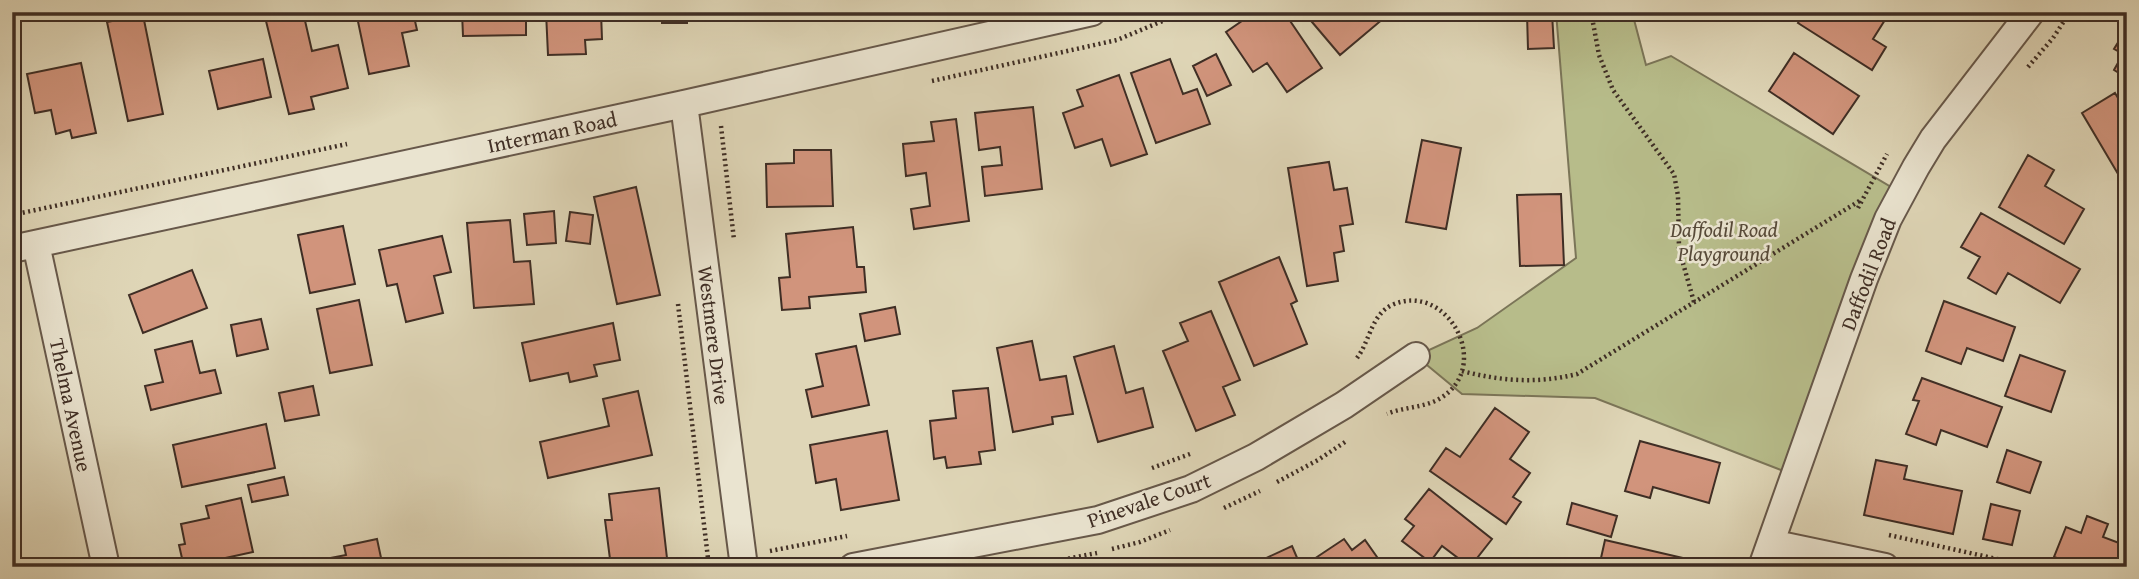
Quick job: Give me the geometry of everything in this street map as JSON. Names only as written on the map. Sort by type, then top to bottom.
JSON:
[{"type":"street","name":"Interman Road","points":[[24,246],[684,104],[1092,12]]},
{"type":"street","name":"Daffodil Road","points":[[1766,555],[1888,219],[1933,139],[2031,12]]},
{"type":"street","name":"Westmere Drive","points":[[684,104],[744,567]]},
{"type":"street","name":"Thelma Avenue","points":[[24,246],[106,567]]},
{"type":"street","name":"Pinevale Court","points":[[853,567],[1088,523],[1191,489],[1267,451],[1344,405],[1416,356]]},
{"type":"street","points":[[1766,555],[1885,567]]},
{"type":"path","points":[[1591,12],[1599,55],[1613,90],[1674,174],[1678,196],[1679,249],[1694,302]]},
{"type":"path","points":[[2021,76],[2053,38],[2070,12]]},
{"type":"path","points":[[1462,371],[1527,381],[1553,380],[1577,374],[1861,200]]},
{"type":"path","points":[[676,292],[709,567]]},
{"type":"path","points":[[1877,533],[2033,567]]},
{"type":"green space","name":"Daffodil Road Playground","points":[[1556,12],[1632,12],[1646,65],[1671,56],[1901,193],[1794,475],[1595,398],[1462,394],[1416,356],[1477,328],[1576,258]]},
{"type":"building","points":[[303,12],[312,51],[338,45],[348,88],[311,97],[314,109],[289,114],[265,17]]},
{"type":"building","points":[[356,12],[413,12],[417,30],[402,33],[409,66],[369,74]]},
{"type":"building","points":[[462,12],[526,12],[526,35],[463,36]]},
{"type":"building","points":[[546,12],[601,12],[602,39],[585,40],[586,54],[548,55]]},
{"type":"building","points":[[662,12],[687,12],[687,23],[662,23]]},
{"type":"building","points":[[1255,12],[1284,12],[1322,68],[1287,92],[1267,63],[1253,72],[1226,32]]},
{"type":"building","points":[[1323,12],[1390,13],[1340,55],[1312,22]]},
{"type":"building","points":[[1805,12],[1890,12],[1873,39],[1886,47],[1872,70],[1798,23]]},
{"type":"building","points":[[1552,13],[1554,48],[1528,49],[1527,14]]},
{"type":"building","points":[[143,15],[163,114],[128,121],[107,22]]},
{"type":"building","points":[[2127,28],[2127,78],[2114,70],[2123,54],[2114,49]]},
{"type":"building","points":[[1794,53],[1859,96],[1833,134],[1769,91]]},
{"type":"building","points":[[1216,54],[1231,85],[1207,96],[1193,66]]},
{"type":"building","points":[[263,59],[271,97],[218,109],[209,71]]},
{"type":"building","points":[[1170,59],[1183,94],[1197,89],[1210,124],[1156,143],[1131,73]]},
{"type":"building","points":[[81,63],[96,133],[72,138],[70,130],[56,134],[51,110],[35,113],[27,74]]},
{"type":"building","points":[[1119,75],[1147,154],[1111,166],[1102,139],[1075,148],[1063,113],[1083,106],[1077,90]]},
{"type":"building","points":[[2115,93],[2127,113],[2127,176],[2121,179],[2082,113]]},
{"type":"building","points":[[1033,107],[1042,189],[985,196],[982,167],[1002,165],[1000,147],[979,150],[975,113]]},
{"type":"building","points":[[956,119],[969,221],[914,229],[911,209],[930,206],[926,173],[906,176],[903,144],[934,141],[931,122]]},
{"type":"building","points":[[1422,140],[1461,148],[1446,229],[1406,222]]},
{"type":"building","points":[[794,150],[831,150],[833,206],[767,207],[766,164],[794,163]]},
{"type":"building","points":[[2028,155],[2054,170],[2045,186],[2084,209],[2064,244],[1999,207]]},
{"type":"building","points":[[1329,162],[1334,190],[1347,188],[1353,224],[1340,226],[1344,251],[1334,253],[1338,281],[1307,286],[1288,168]]},
{"type":"building","points":[[636,187],[660,295],[617,304],[594,197]]},
{"type":"building","points":[[1561,194],[1564,265],[1520,266],[1517,195]]},
{"type":"building","points":[[554,211],[556,243],[527,245],[524,214]]},
{"type":"building","points":[[570,212],[593,215],[590,244],[566,241]]},
{"type":"building","points":[[1981,213],[2080,269],[2060,303],[2008,273],[1996,294],[1968,278],[1980,257],[1961,247]]},
{"type":"building","points":[[510,220],[514,262],[530,261],[534,304],[474,308],[467,223]]},
{"type":"building","points":[[343,226],[355,284],[310,293],[298,235]]},
{"type":"building","points":[[853,227],[857,267],[864,267],[866,292],[809,297],[810,308],[782,310],[779,278],[790,277],[786,234]]},
{"type":"building","points":[[442,236],[451,272],[434,276],[443,313],[406,322],[397,284],[387,286],[379,250]]},
{"type":"building","points":[[1279,257],[1297,301],[1291,304],[1307,344],[1254,366],[1219,282]]},
{"type":"building","points":[[192,270],[207,308],[143,333],[129,295]]},
{"type":"building","points":[[359,300],[372,365],[330,373],[317,309]]},
{"type":"building","points":[[1944,301],[2015,327],[2003,361],[1967,348],[1961,364],[1926,351]]},
{"type":"building","points":[[895,307],[900,334],[865,341],[860,314]]},
{"type":"building","points":[[1211,311],[1240,380],[1223,387],[1235,415],[1196,431],[1163,351],[1188,341],[1180,323]]},
{"type":"building","points":[[261,319],[268,349],[237,356],[231,325]]},
{"type":"building","points":[[613,323],[620,360],[594,365],[597,376],[570,382],[568,373],[530,381],[522,343]]},
{"type":"building","points":[[192,341],[200,373],[215,370],[221,393],[151,410],[145,386],[163,382],[155,350]]},
{"type":"building","points":[[1032,341],[1040,380],[1066,376],[1073,414],[1052,417],[1053,424],[1013,432],[997,348]]},
{"type":"building","points":[[856,346],[869,405],[812,417],[806,390],[823,386],[816,354]]},
{"type":"building","points":[[1114,346],[1126,393],[1143,388],[1153,427],[1098,442],[1074,357]]},
{"type":"building","points":[[2020,355],[2065,371],[2051,412],[2005,396]]},
{"type":"building","points":[[1922,378],[2002,407],[1987,447],[1941,430],[1936,445],[1906,434],[1919,401],[1913,400]]},
{"type":"building","points":[[313,386],[319,415],[285,421],[279,393]]},
{"type":"building","points":[[988,388],[995,450],[979,452],[981,464],[947,468],[945,457],[934,459],[930,421],[956,418],[953,391]]},
{"type":"building","points":[[638,391],[652,455],[548,478],[540,442],[609,426],[603,399]]},
{"type":"building","points":[[1495,408],[1529,432],[1510,459],[1530,473],[1513,497],[1521,502],[1506,524],[1430,471],[1446,448],[1460,457]]},
{"type":"building","points":[[266,424],[275,468],[182,487],[173,445]]},
{"type":"building","points":[[887,431],[899,500],[841,510],[836,479],[816,483],[810,445]]},
{"type":"building","points":[[1640,441],[1720,463],[1709,503],[1653,487],[1650,498],[1625,491]]},
{"type":"building","points":[[2007,450],[2041,462],[2030,493],[1997,482]]},
{"type":"building","points":[[1876,460],[1907,466],[1904,479],[1962,491],[1953,534],[1864,515]]},
{"type":"building","points":[[284,477],[288,495],[252,502],[248,485]]},
{"type":"building","points":[[659,488],[668,567],[611,567],[605,520],[612,520],[609,494]]},
{"type":"building","points":[[1429,489],[1492,539],[1470,567],[1442,546],[1430,562],[1402,541],[1414,526],[1405,519]]},
{"type":"building","points":[[241,498],[253,552],[184,567],[179,545],[185,544],[181,524],[209,518],[206,506]]},
{"type":"building","points":[[1572,503],[1617,516],[1611,537],[1567,524]]},
{"type":"building","points":[[1991,504],[2020,511],[2012,545],[1983,539]]},
{"type":"building","points":[[2087,516],[2108,524],[2103,537],[2127,546],[2127,567],[2110,567],[2089,559],[2086,567],[2083,567],[2054,557],[2066,527],[2081,533]]},
{"type":"building","points":[[377,539],[383,567],[284,567],[346,555],[344,546]]},
{"type":"building","points":[[1344,539],[1352,550],[1365,540],[1384,567],[1319,567],[1314,559]]},
{"type":"building","points":[[1605,540],[1683,558],[1681,567],[1599,567]]},
{"type":"building","points":[[1292,546],[1301,567],[1247,567]]}]
